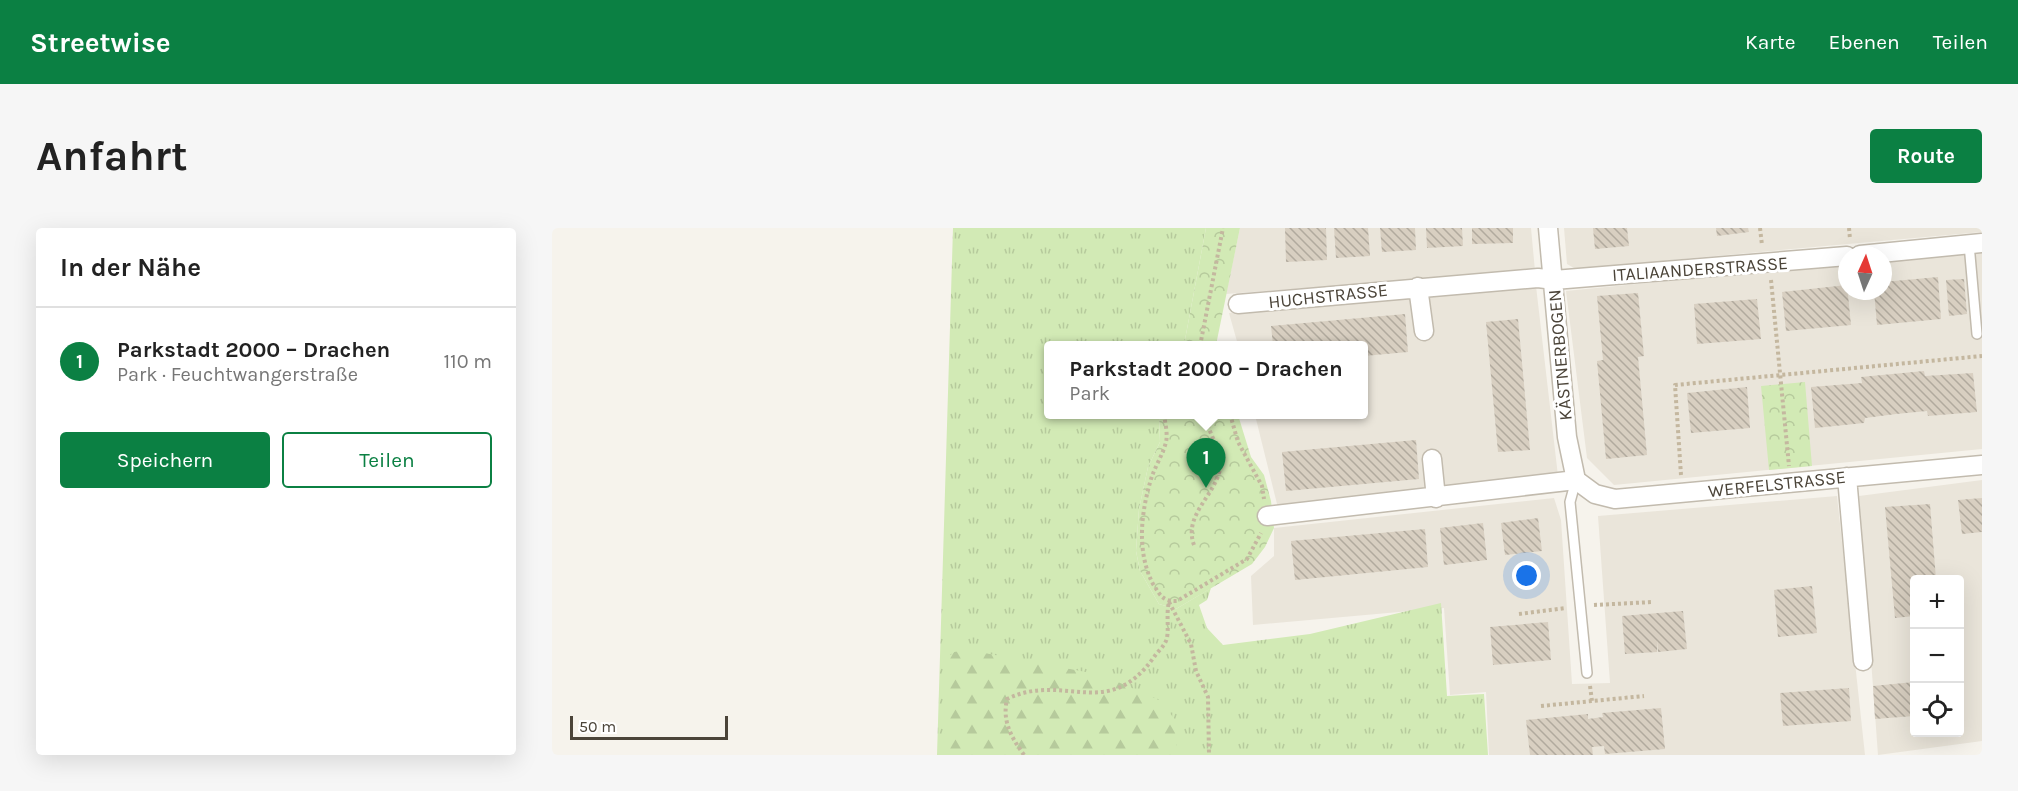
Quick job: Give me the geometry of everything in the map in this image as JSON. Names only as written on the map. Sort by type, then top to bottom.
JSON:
[{"type":"street","name":"KÄSTNERBOGEN","points":[[1548,228],[1568,437],[1576,480]]},
{"type":"street","points":[[1892,252],[1975,244]]},
{"type":"street","name":"ITALIAANDERSTRASSE","points":[[1554,280],[1838,257]]},
{"type":"street","name":"HUCHSTRASSE","points":[[1238,304],[1418,287],[1538,278],[1554,280]]},
{"type":"street","points":[[1418,287],[1424,331]]},
{"type":"street","points":[[1432,459],[1436,498]]},
{"type":"street","name":"WERFELSTRASSE","points":[[1576,480],[1595,495],[1616,499],[1982,465]]},
{"type":"street","points":[[1847,477],[1863,661]]},
{"type":"street","points":[[1267,516],[1576,480]]},
{"type":"lane","points":[[1975,244],[1977,334]]},
{"type":"lane","points":[[1576,480],[1570,502],[1587,673]]},
{"type":"path","points":[[1201,341],[1223,228]]},
{"type":"path","points":[[1769,264],[1791,483]]},
{"type":"path","points":[[1683,494],[1675,385],[1982,356]]},
{"type":"path","points":[[1165,419],[1167,440],[1152,476],[1144,510],[1141,550],[1146,570],[1161,597],[1169,602],[1191,644],[1197,671],[1208,697],[1209,755]]},
{"type":"path","points":[[1194,545],[1190,535],[1191,524],[1220,470],[1218,453],[1207,419]]},
{"type":"path","points":[[1169,602],[1177,601],[1247,559],[1258,542],[1267,516],[1262,486],[1238,442],[1231,419]]},
{"type":"path","points":[[1024,755],[1007,726],[1004,711],[1007,699],[1024,691],[1110,692],[1130,684],[1145,670],[1164,644],[1169,602]]},
{"type":"path","points":[[1519,614],[1580,606],[1653,602]]},
{"type":"path","points":[[1541,706],[1644,696]]},
{"type":"shaded area","points":[[1240,228],[1531,228],[1535,271],[1226,294]]},
{"type":"shaded area","points":[[1564,228],[1982,228],[1982,232],[1671,260],[1581,272],[1567,264]]},
{"type":"shaded area","points":[[1982,249],[1982,449],[1614,485],[1587,458],[1566,291],[1838,264],[1838,300],[1892,300],[1892,258]]},
{"type":"shaded area","points":[[1536,286],[1558,476],[1388,492],[1278,508],[1256,419],[1368,419],[1368,341],[1237,341],[1229,313]]},
{"type":"shaded area","points":[[1982,480],[1982,741],[1878,755],[1859,496]]},
{"type":"shaded area","points":[[1837,496],[1865,755],[1489,755],[1486,692],[1450,695],[1444,608],[1253,625],[1251,576],[1274,556],[1274,528],[1554,498],[1561,520],[1572,684],[1610,683],[1598,516]]},
{"type":"green space","points":[[953,228],[1206,228],[1185,341],[1044,341],[1044,419],[1159,419],[1160,442],[1148,467],[1139,509],[1136,551],[1140,571],[1159,604],[1176,609],[1211,588],[1207,600],[1199,605],[1207,628],[1223,645],[1310,634],[1441,603],[1447,696],[1484,694],[1488,755],[937,755]]},
{"type":"green space","points":[[1206,228],[1240,228],[1217,341],[1185,341]]},
{"type":"green space","points":[[1805,382],[1812,466],[1769,470],[1761,386]]},
{"type":"green space","points":[[1159,419],[1239,419],[1251,457],[1264,475],[1271,501],[1274,528],[1265,547],[1252,564],[1176,609],[1159,604],[1140,571],[1136,551],[1139,509],[1148,467],[1160,442]]},
{"type":"green space","points":[[968,650],[1102,675],[1161,701],[1178,724],[1176,755],[944,755],[946,659],[954,652]]},
{"type":"building","points":[[1285,228],[1326,228],[1327,260],[1286,262]]},
{"type":"building","points":[[1334,228],[1368,228],[1370,256],[1336,258]]},
{"type":"building","points":[[1380,228],[1415,228],[1416,250],[1382,252]]},
{"type":"building","points":[[1426,228],[1462,228],[1463,246],[1427,248]]},
{"type":"building","points":[[1472,228],[1513,228],[1513,243],[1472,244]]},
{"type":"building","points":[[1593,228],[1627,228],[1629,246],[1595,249]]},
{"type":"building","points":[[1716,228],[1748,228],[1749,232],[1717,236]]},
{"type":"building","points":[[1938,277],[1941,319],[1877,325],[1875,300],[1892,300],[1892,281]]},
{"type":"building","points":[[1964,279],[1967,314],[1949,316],[1946,280]]},
{"type":"building","points":[[1838,286],[1838,300],[1848,300],[1851,325],[1786,331],[1782,292]]},
{"type":"building","points":[[1638,293],[1644,356],[1638,357],[1647,455],[1606,459],[1597,361],[1603,360],[1597,296]]},
{"type":"building","points":[[1757,299],[1761,339],[1697,344],[1694,304]]},
{"type":"building","points":[[1405,314],[1408,352],[1368,356],[1368,341],[1273,341],[1271,326]]},
{"type":"building","points":[[1518,319],[1530,450],[1498,452],[1486,322]]},
{"type":"building","points":[[1924,371],[1925,376],[1973,373],[1977,412],[1928,416],[1927,411],[1896,414],[1865,418],[1864,423],[1815,428],[1811,387],[1862,383],[1861,377]]},
{"type":"building","points":[[1747,387],[1750,428],[1691,433],[1687,393]]},
{"type":"building","points":[[1416,440],[1419,479],[1286,491],[1282,452]]},
{"type":"building","points":[[1982,498],[1982,532],[1962,534],[1958,500]]},
{"type":"building","points":[[1930,504],[1936,575],[1910,575],[1910,616],[1895,618],[1885,507]]},
{"type":"building","points":[[1538,518],[1542,551],[1505,555],[1501,523]]},
{"type":"building","points":[[1483,523],[1487,560],[1444,565],[1440,528]]},
{"type":"building","points":[[1425,529],[1428,567],[1295,580],[1291,541]]},
{"type":"building","points":[[1812,586],[1817,633],[1778,637],[1774,590]]},
{"type":"building","points":[[1683,611],[1687,649],[1658,652],[1657,640],[1657,652],[1625,654],[1622,616]]},
{"type":"building","points":[[1548,622],[1551,660],[1493,665],[1490,627]]},
{"type":"building","points":[[1910,682],[1910,716],[1875,719],[1873,686]]},
{"type":"building","points":[[1849,688],[1851,721],[1783,726],[1780,693]]},
{"type":"building","points":[[1661,708],[1665,749],[1605,754],[1604,746],[1592,747],[1593,755],[1530,755],[1526,720],[1588,714],[1588,719],[1603,717],[1602,713]]},
{"type":"place","name":"Parkstadt 2000 – Drachen","points":[[1206,488]]}]
